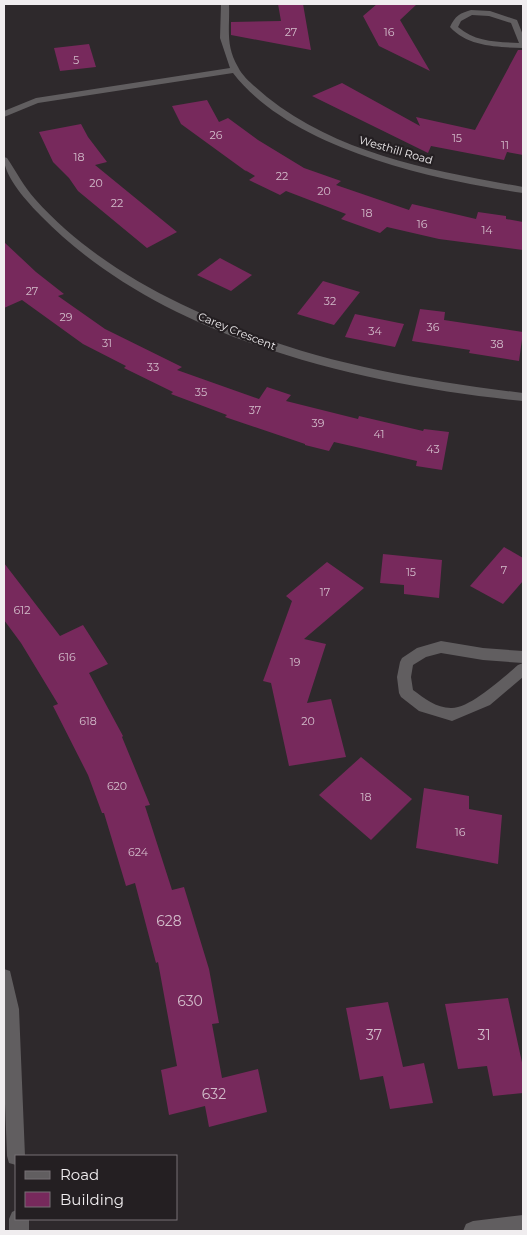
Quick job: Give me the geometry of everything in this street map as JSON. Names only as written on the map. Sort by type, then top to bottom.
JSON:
[{"type":"street","name":"Westhill Road","points":[[225,4],[224,37],[235,70],[256,92],[283,114],[326,138],[372,157],[452,178],[523,190]]},
{"type":"street","points":[[478,12],[500,15],[514,22],[523,45],[488,42],[470,38],[460,33],[454,27],[455,21],[463,15],[478,12]]},
{"type":"street","points":[[4,114],[36,101],[235,70]]},
{"type":"street","name":"Carey Crescent","points":[[4,160],[11,174],[43,215],[77,244],[130,280],[161,298],[218,326],[281,349],[351,369],[475,391],[523,397]]},
{"type":"street","points":[[523,658],[441,647],[422,652],[407,662],[404,677],[406,693],[424,707],[452,716],[485,701],[523,669]]},
{"type":"street","points":[[4,977],[10,1009],[16,1155]]},
{"type":"street","points":[[473,1231],[523,1225]]},
{"type":"building","points":[[278,4],[303,4],[311,50],[231,35],[231,22],[281,21]]},
{"type":"building","points":[[377,4],[417,4],[400,20],[430,71],[379,46],[363,16]]},
{"type":"building","points":[[89,44],[96,67],[60,71],[54,48]]},
{"type":"building","points":[[518,50],[523,50],[523,155],[507,152],[504,160],[431,146],[428,153],[312,96],[342,83],[420,126],[416,117],[475,130]]},
{"type":"building","points":[[207,100],[219,122],[228,118],[258,140],[304,168],[341,181],[336,185],[409,210],[412,204],[476,219],[478,212],[506,216],[506,219],[523,222],[523,250],[439,239],[387,227],[380,233],[341,219],[346,214],[286,191],[280,195],[249,180],[255,176],[181,124],[172,106]]},
{"type":"building","points":[[81,124],[88,137],[107,162],[95,165],[177,232],[147,248],[78,191],[69,178],[53,162],[39,132]]},
{"type":"building","points":[[4,242],[36,272],[64,294],[58,296],[105,329],[182,367],[177,370],[259,399],[267,387],[291,395],[286,401],[358,419],[359,416],[423,431],[424,429],[449,432],[442,470],[416,466],[417,461],[334,442],[329,451],[305,445],[225,417],[227,415],[171,394],[173,392],[124,368],[126,366],[83,344],[22,300],[4,308]]},
{"type":"building","points":[[220,258],[252,275],[231,291],[197,275]]},
{"type":"building","points":[[323,281],[360,292],[334,325],[297,314]]},
{"type":"building","points":[[420,309],[445,312],[444,320],[523,332],[519,361],[469,353],[470,350],[412,341]]},
{"type":"building","points":[[355,314],[404,324],[395,347],[345,337]]},
{"type":"building","points":[[504,547],[523,558],[523,581],[503,604],[470,586]]},
{"type":"building","points":[[383,554],[442,560],[439,598],[404,594],[404,585],[380,583]]},
{"type":"building","points":[[327,562],[364,588],[304,639],[326,644],[307,703],[331,699],[346,757],[289,766],[271,683],[263,681],[292,601],[286,596]]},
{"type":"building","points":[[4,563],[60,636],[83,625],[108,664],[89,673],[123,736],[150,805],[145,806],[172,890],[184,887],[209,969],[219,1023],[212,1024],[222,1078],[258,1069],[267,1112],[209,1127],[205,1106],[169,1115],[161,1070],[177,1066],[158,962],[156,963],[135,883],[126,886],[104,813],[102,813],[88,775],[53,706],[58,704],[21,643],[4,620]]},
{"type":"building","points":[[361,757],[412,799],[371,840],[319,795]]},
{"type":"building","points":[[424,788],[469,796],[469,809],[502,815],[498,864],[416,848]]},
{"type":"building","points":[[508,998],[523,1067],[523,1093],[493,1096],[487,1066],[458,1069],[445,1004]]},
{"type":"building","points":[[388,1002],[403,1067],[424,1063],[433,1103],[390,1109],[383,1076],[360,1080],[346,1008]]}]
